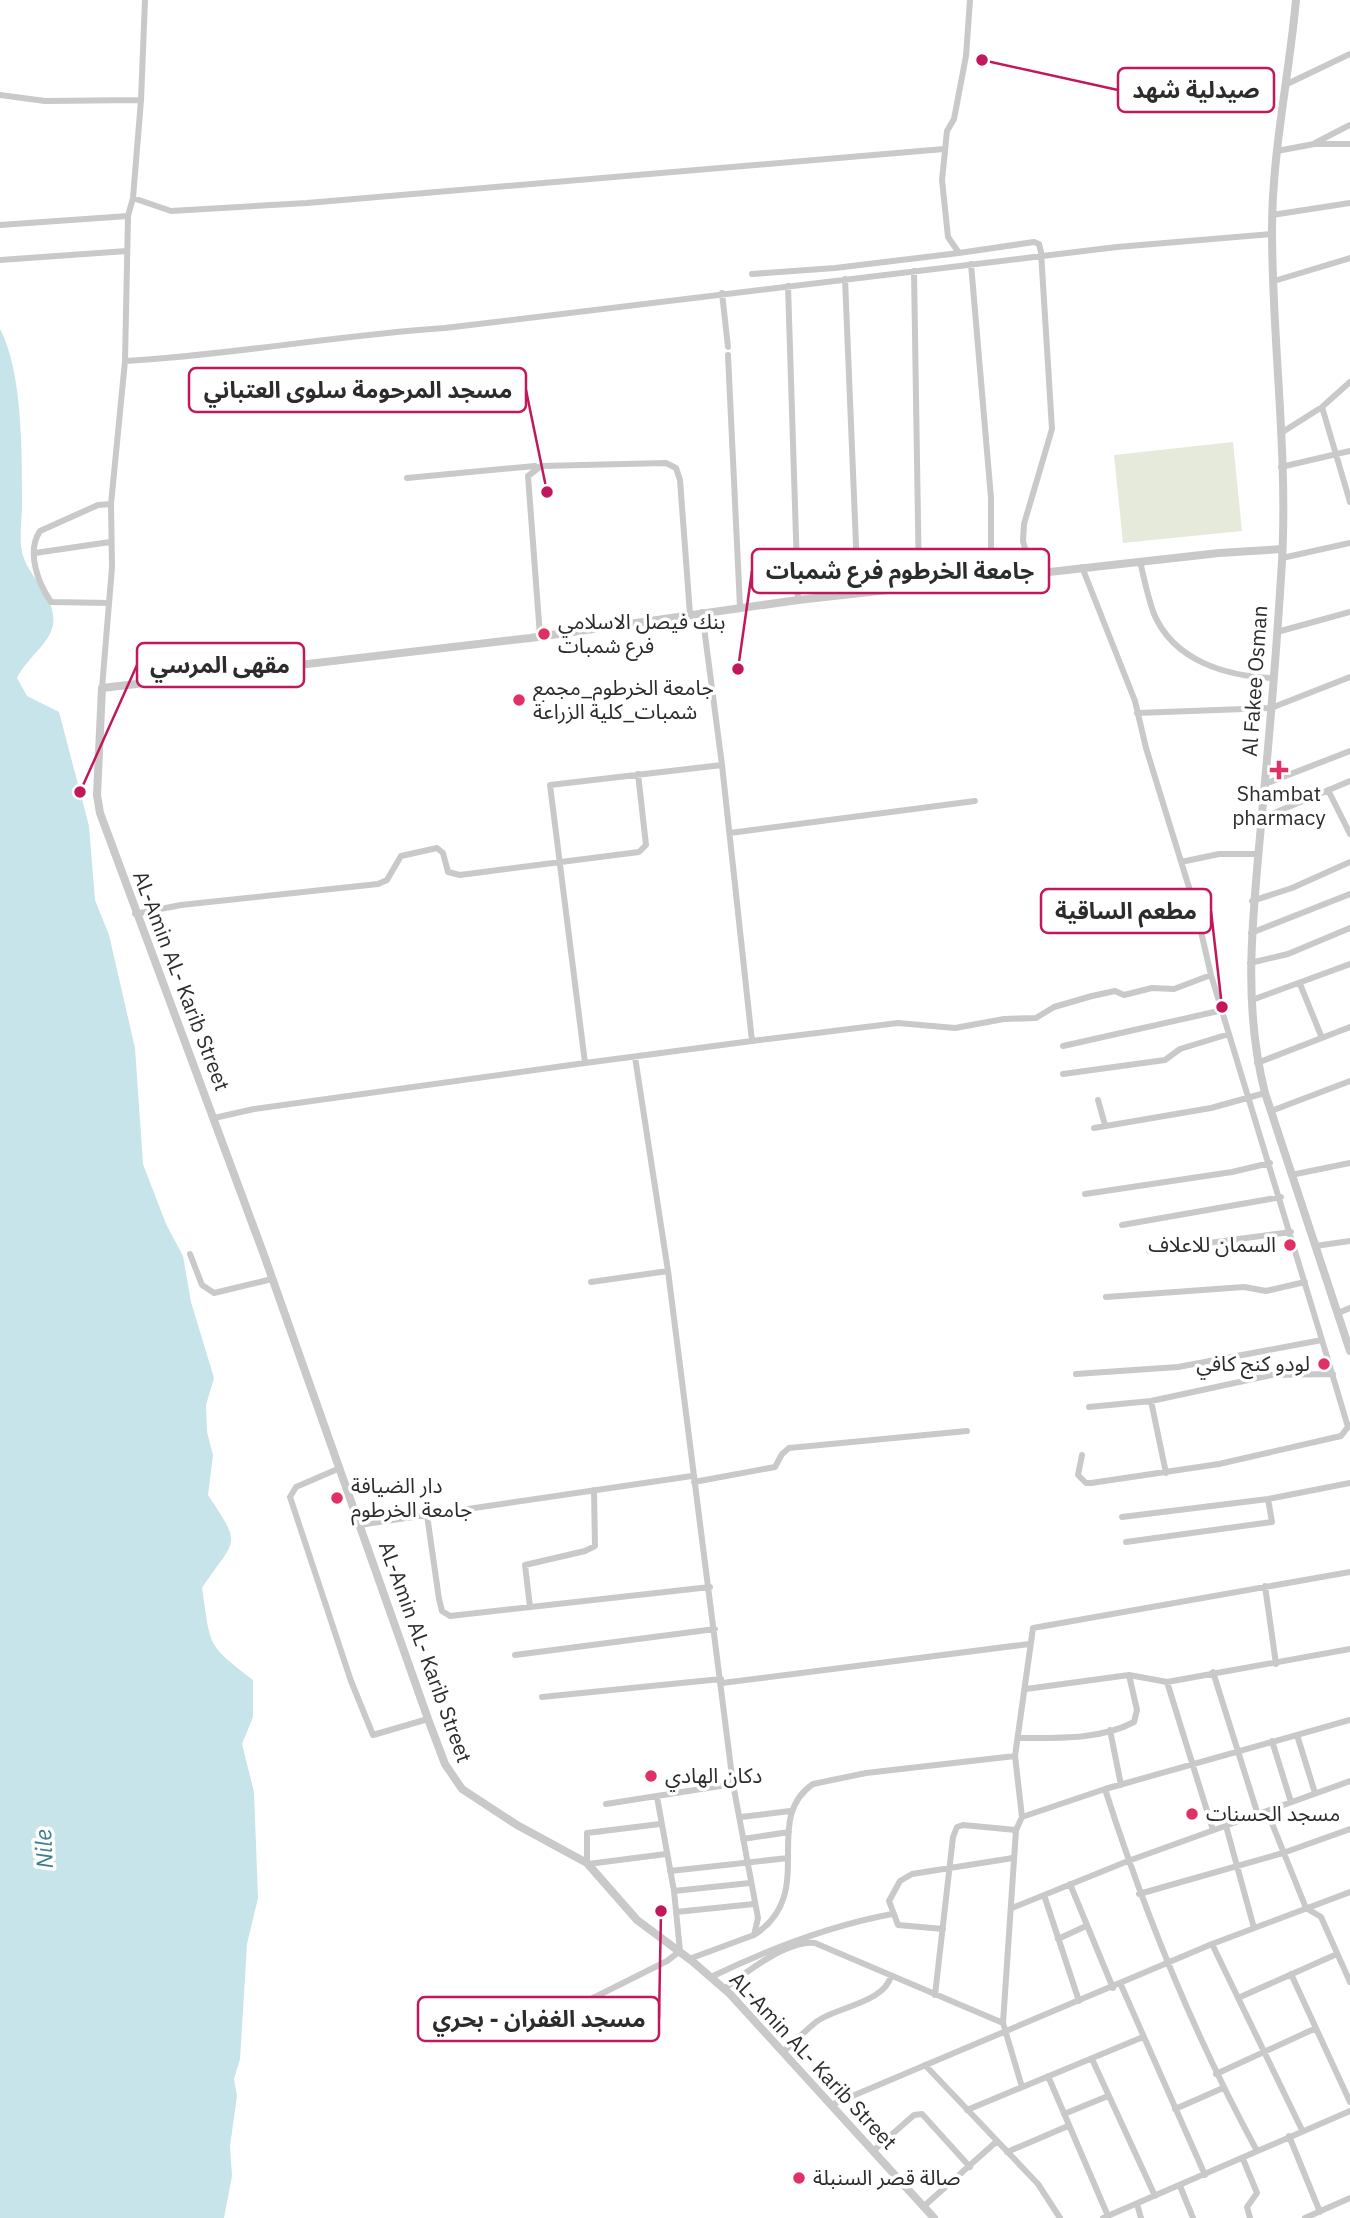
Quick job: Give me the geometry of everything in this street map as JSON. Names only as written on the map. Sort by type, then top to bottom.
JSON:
[{"type":"street","points":[[145,0],[141,100],[133,198],[128,216],[125,361],[111,504],[109,603],[102,688],[540,636],[858,593],[1140,561],[1282,554],[1350,543]]},
{"type":"street","points":[[959,253],[948,237],[944,214],[944,149],[960,93],[970,0]]},
{"type":"street","name":"Al Fakee Osman","points":[[1296,0],[1272,215],[1281,433],[1282,554],[1265,784],[1252,901],[1250,963],[1257,1063],[1291,1175],[1349,1341],[1350,1351]]},
{"type":"street","points":[[1285,85],[1350,54]]},
{"type":"street","points":[[0,95],[45,100],[141,100]]},
{"type":"street","points":[[1314,144],[1350,125]]},
{"type":"street","points":[[1277,152],[1314,144],[1350,144]]},
{"type":"street","points":[[133,198],[172,211],[307,203],[944,149]]},
{"type":"street","points":[[1272,215],[1350,204]]},
{"type":"street","points":[[0,225],[128,216]]},
{"type":"street","points":[[125,361],[180,358],[389,332],[445,328],[1041,256],[1272,234]]},
{"type":"street","points":[[752,274],[835,268],[1034,242],[1039,244],[1052,429],[1024,524],[1023,541],[1032,573]]},
{"type":"street","points":[[0,260],[127,251]]},
{"type":"street","points":[[1274,281],[1350,258]]},
{"type":"street","points":[[971,264],[991,498],[990,578]]},
{"type":"street","points":[[914,271],[919,586]]},
{"type":"street","points":[[845,279],[858,593]]},
{"type":"street","points":[[788,286],[798,600]]},
{"type":"street","points":[[722,293],[728,351],[740,607]]},
{"type":"street","points":[[1281,433],[1322,407],[1350,382]]},
{"type":"street","points":[[1322,407],[1350,502]]},
{"type":"street","points":[[1281,467],[1350,451]]},
{"type":"street","points":[[407,478],[541,466],[666,463],[676,468],[680,480],[690,614]]},
{"type":"street","points":[[540,636],[528,476],[541,466]]},
{"type":"street","points":[[109,603],[51,602],[36,572],[35,553],[40,531],[98,505],[111,504]]},
{"type":"street","points":[[35,553],[110,542]]},
{"type":"street","points":[[1140,561],[1153,612],[1178,647],[1214,668],[1246,677],[1272,678]]},
{"type":"street","points":[[1082,567],[1129,685],[1211,975],[1280,1194],[1348,1427],[1341,1436],[1166,1473],[1086,1483],[1080,1479],[1077,1470],[1082,1455]]},
{"type":"street","points":[[702,612],[730,833],[752,1041]]},
{"type":"street","points":[[1277,632],[1350,612]]},
{"type":"street","points":[[1137,713],[1271,708],[1350,677]]},
{"type":"street","name":"AL-Amin AL- Karib Street","points":[[102,688],[97,803],[135,914],[214,1118],[445,1764],[462,1789],[517,1825],[587,1863],[637,1920],[680,1951],[724,1989],[934,2218]]},
{"type":"street","points":[[1265,784],[1350,751]]},
{"type":"street","points":[[585,1063],[550,785],[722,765]]},
{"type":"street","points":[[135,914],[181,905],[378,884],[387,880],[401,856],[437,848],[440,849],[449,872],[453,874],[559,864],[645,849],[638,774]]},
{"type":"street","points":[[1262,818],[1350,781]]},
{"type":"street","points":[[1328,790],[1350,834]]},
{"type":"street","points":[[730,833],[975,801]]},
{"type":"street","points":[[1181,862],[1219,854],[1256,854]]},
{"type":"street","points":[[1252,901],[1292,888],[1350,862]]},
{"type":"street","points":[[1250,934],[1350,894]]},
{"type":"street","points":[[1250,963],[1288,954],[1350,928]]},
{"type":"street","points":[[1252,1000],[1350,964]]},
{"type":"street","points":[[214,1118],[254,1109],[585,1063],[898,1023],[955,1028],[1004,1019],[1036,1018],[1054,1007],[1092,996],[1115,991],[1124,995],[1152,988],[1174,989],[1211,975]]},
{"type":"street","points":[[1300,984],[1322,1038]]},
{"type":"street","points":[[1063,1046],[1223,1010]]},
{"type":"street","points":[[1257,1063],[1350,1027]]},
{"type":"street","points":[[1063,1074],[1166,1060],[1180,1049],[1229,1034]]},
{"type":"street","points":[[635,1057],[710,1587],[733,1784],[758,1917],[754,1935]]},
{"type":"street","points":[[1271,1111],[1350,1081]]},
{"type":"street","points":[[1094,1128],[1210,1108],[1265,1093]]},
{"type":"street","points":[[1098,1100],[1105,1125]]},
{"type":"street","points":[[1085,1194],[1232,1172],[1270,1163]]},
{"type":"street","points":[[1291,1175],[1350,1163]]},
{"type":"street","points":[[1122,1225],[1280,1194],[1295,1187]]},
{"type":"street","points":[[1149,1251],[1291,1232]]},
{"type":"street","points":[[1315,1246],[1350,1241]]},
{"type":"street","points":[[190,1254],[202,1284],[214,1293],[272,1279]]},
{"type":"street","points":[[591,1282],[667,1271]]},
{"type":"street","points":[[1106,1297],[1244,1287],[1266,1291],[1305,1282]]},
{"type":"street","points":[[1338,1313],[1350,1308]]},
{"type":"street","points":[[1076,1374],[1178,1367],[1322,1340]]},
{"type":"street","points":[[1089,1407],[1151,1401],[1272,1375],[1333,1374]]},
{"type":"street","points":[[1337,1387],[1345,1385]]},
{"type":"street","points":[[1151,1401],[1166,1473]]},
{"type":"street","points":[[359,1525],[593,1490],[775,1467],[789,1448],[967,1431]]},
{"type":"street","points":[[340,1468],[296,1487],[290,1497],[351,1681],[373,1735],[428,1718]]},
{"type":"street","points":[[1122,1517],[1268,1499],[1350,1483]]},
{"type":"street","points":[[530,1607],[525,1565],[585,1552],[595,1546],[593,1490]]},
{"type":"street","points":[[1126,1542],[1272,1522],[1268,1499]]},
{"type":"street","points":[[427,1515],[439,1599],[445,1615],[458,1616],[710,1587]]},
{"type":"street","points":[[1021,2087],[1003,2032],[1003,2023],[1013,1858],[1016,1830],[1022,1817],[1015,1756],[1033,1628],[1350,1572]]},
{"type":"street","points":[[1265,1586],[1276,1664]]},
{"type":"street","points":[[515,1655],[715,1629]]},
{"type":"street","points":[[542,1697],[721,1681],[1029,1644]]},
{"type":"street","points":[[1026,1689],[1129,1675],[1167,1682],[1350,1649]]},
{"type":"street","points":[[1213,1672],[1258,1815]]},
{"type":"street","points":[[1019,1738],[1064,1738],[1129,1724],[1138,1716],[1129,1675]]},
{"type":"street","points":[[1167,1682],[1213,1830]]},
{"type":"street","points":[[1022,1817],[1121,1784],[1350,1720]]},
{"type":"street","points":[[1110,1730],[1121,1784]]},
{"type":"street","points":[[1297,1735],[1315,1793]]},
{"type":"street","points":[[1272,1741],[1291,1802]]},
{"type":"street","points":[[689,1959],[754,1935],[766,1927],[786,1892],[790,1811],[797,1798],[813,1784],[866,1773],[1015,1756]]},
{"type":"street","points":[[1012,1908],[1128,1860],[1350,1781]]},
{"type":"street","points":[[606,1804],[733,1784]]},
{"type":"street","points":[[1105,1789],[1139,1894],[1167,1963],[1216,2074],[1257,2151]]},
{"type":"street","points":[[559,2015],[667,1961],[680,1951],[674,1891],[657,1797]]},
{"type":"street","points":[[741,1817],[790,1811]]},
{"type":"street","points":[[1267,1811],[1306,1908],[1321,1917],[1350,1982]]},
{"type":"street","points":[[660,1824],[587,1833],[587,1863],[666,1854]]},
{"type":"street","points":[[935,1995],[953,1837],[957,1828],[963,1825],[1016,1830]]},
{"type":"street","points":[[1226,1826],[1254,1928]]},
{"type":"street","points":[[1139,1894],[1283,1853],[1350,1829]]},
{"type":"street","points":[[743,1839],[789,1832]]},
{"type":"street","points":[[670,1871],[788,1858]]},
{"type":"street","points":[[943,1929],[902,1927],[892,1914],[889,1901],[900,1881],[912,1874],[1013,1858]]},
{"type":"street","points":[[674,1891],[750,1883]]},
{"type":"street","points":[[1070,1884],[1113,1988]]},
{"type":"street","points":[[831,2105],[1212,1944],[1350,1892]]},
{"type":"street","points":[[1044,1895],[1079,2001]]},
{"type":"street","points":[[676,1912],[754,1903]]},
{"type":"street","points":[[710,1978],[806,1936],[849,1922],[892,1914]]},
{"type":"street","points":[[1058,1939],[1086,1926]]},
{"type":"street","points":[[724,1989],[763,1961],[809,1942],[1003,2023]]},
{"type":"street","points":[[1212,1944],[1262,2053],[1302,2130]]},
{"type":"street","points":[[1238,1998],[1337,1954]]},
{"type":"street","points":[[1291,1975],[1350,2102]]},
{"type":"street","points":[[783,2052],[818,2020],[878,1993],[889,1983],[891,1976]]},
{"type":"street","points":[[1121,1984],[1205,2175]]},
{"type":"street","points":[[1216,2074],[1314,2029]]},
{"type":"street","points":[[967,2110],[1143,2037]]},
{"type":"street","points":[[1092,2059],[1155,2196]]},
{"type":"street","points":[[925,2065],[1038,2184],[1060,2218]]},
{"type":"street","points":[[1048,2076],[1105,2217],[1350,2111]]},
{"type":"street","points":[[1175,2109],[1223,2088]]},
{"type":"street","points":[[1064,2114],[1108,2095]]},
{"type":"street","points":[[873,2151],[914,2115],[922,2114],[970,2167]]},
{"type":"street","points":[[1007,2152],[1068,2126]]},
{"type":"street","points":[[1289,2136],[1320,2212]]},
{"type":"street","points":[[923,2207],[996,2142]]},
{"type":"street","points":[[1243,2159],[1257,2193],[1247,2207],[1250,2218]]},
{"type":"street","points":[[1180,2186],[1193,2218]]},
{"type":"street","points":[[1307,2218],[1350,2197]]},
{"type":"street","points":[[1137,2204],[1141,2218]]},
{"type":"green space","points":[[1233,442],[1242,531],[1123,543],[1114,455]]},
{"type":"water","name":"Nile","points":[[0,329],[13,368],[20,415],[22,552],[47,596],[53,615],[51,632],[17,678],[27,696],[59,712],[89,826],[95,900],[109,935],[135,1048],[143,1164],[166,1224],[183,1256],[191,1302],[214,1378],[206,1405],[207,1432],[213,1455],[208,1495],[227,1525],[231,1542],[202,1588],[209,1633],[218,1650],[253,1680],[253,1717],[242,1744],[254,1792],[258,1898],[247,1944],[240,2059],[234,2079],[237,2096],[230,2146],[232,2176],[224,2218],[0,2218]]},
{"type":"place","name":"صيدلية شهد","points":[[982,60]]},
{"type":"place","name":"مسجد المرحومة سلوى العتباني","points":[[547,492]]},
{"type":"place","name":"بنك فيصل الاسلامي فرع شمبات","points":[[544,634]]},
{"type":"place","name":"جامعة الخرطوم فرع شمبات","points":[[738,669]]},
{"type":"place","name":"جامعة الخرطوم_مجمع شمبات_كلية الزراعة","points":[[519,700]]},
{"type":"place","name":"Shambat pharmacy","points":[[1279,770]]},
{"type":"place","name":"مقهى المرسي","points":[[80,792]]},
{"type":"place","name":"مطعم الساقية","points":[[1222,1007]]},
{"type":"place","name":"السمان للاعلاف","points":[[1290,1245]]},
{"type":"place","name":"لودو كنج كافي","points":[[1324,1364]]},
{"type":"place","name":"دار الضيافة جامعة الخرطوم","points":[[337,1498]]},
{"type":"place","name":"دكان الهادي","points":[[651,1776]]},
{"type":"place","name":"مسجد الحسنات","points":[[1192,1814]]},
{"type":"place","name":"مسجد الغفران - بحري","points":[[661,1911]]},
{"type":"place","name":"صالة قصر السنبلة","points":[[799,2178]]}]
